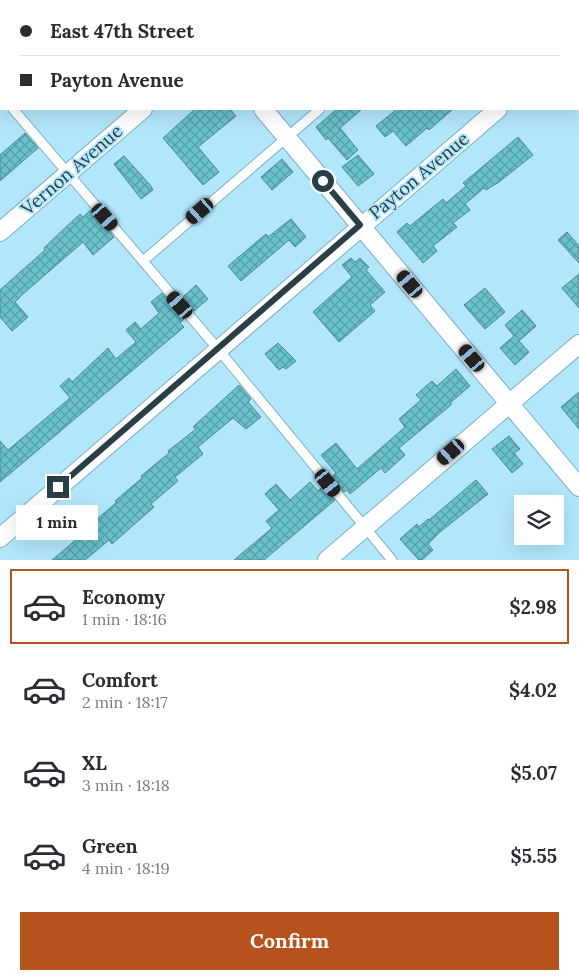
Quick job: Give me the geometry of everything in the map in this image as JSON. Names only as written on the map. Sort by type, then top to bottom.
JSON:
[{"type":"street","name":"Vernon Avenue","points":[[0,232],[142,110]]},
{"type":"street","points":[[264,110],[579,487]]},
{"type":"street","name":"Payton Avenue","points":[[0,538],[360,225],[497,110]]},
{"type":"street","points":[[327,560],[579,344]]},
{"type":"lane","points":[[14,110],[218,349],[392,560]]},
{"type":"lane","points":[[142,261],[319,110]]},
{"type":"building","points":[[194,110],[231,110],[236,116],[198,147],[219,172],[203,185],[163,138]]},
{"type":"building","points":[[336,110],[361,110],[340,128],[358,150],[347,160],[328,138],[326,140],[316,127]]},
{"type":"building","points":[[396,110],[452,110],[429,130],[427,128],[406,146],[393,131],[385,137],[376,126]]},
{"type":"building","points":[[25,133],[38,148],[0,181],[0,155]]},
{"type":"building","points":[[518,137],[533,155],[499,182],[486,190],[484,188],[465,204],[470,210],[453,223],[457,227],[433,246],[437,251],[423,263],[397,232],[407,223],[410,226],[443,199],[446,203],[466,186],[463,183]]},
{"type":"building","points":[[358,155],[374,174],[358,186],[342,167]]},
{"type":"building","points":[[124,156],[153,190],[141,199],[114,164]]},
{"type":"building","points":[[282,159],[293,172],[272,190],[261,177]]},
{"type":"building","points":[[91,210],[114,237],[93,255],[83,242],[23,294],[15,302],[28,317],[12,331],[0,317],[0,290],[45,250],[44,248],[80,214],[83,217]]},
{"type":"building","points":[[291,219],[306,237],[295,247],[289,240],[241,281],[228,266],[266,234],[268,237]]},
{"type":"building","points":[[567,232],[579,246],[579,263],[558,240]]},
{"type":"building","points":[[351,258],[355,262],[360,258],[369,267],[366,270],[385,292],[370,305],[375,311],[339,342],[313,312],[352,277],[342,265]]},
{"type":"building","points":[[579,274],[579,308],[562,288]]},
{"type":"building","points":[[196,285],[208,299],[194,311],[182,298]]},
{"type":"building","points":[[485,288],[505,312],[485,329],[464,305]]},
{"type":"building","points":[[162,293],[184,319],[180,323],[184,327],[0,482],[0,441],[8,450],[70,398],[60,386],[69,378],[72,382],[108,348],[116,359],[136,342],[126,330],[135,322],[141,329],[159,313],[151,302]]},
{"type":"building","points":[[522,310],[536,326],[519,341],[529,352],[515,365],[500,348],[514,336],[505,325]]},
{"type":"building","points":[[278,343],[296,361],[286,369],[283,367],[279,370],[265,354]]},
{"type":"building","points":[[456,369],[470,386],[451,402],[451,405],[399,448],[405,455],[385,473],[381,468],[350,494],[347,490],[344,492],[332,477],[336,473],[321,455],[336,443],[357,469],[405,427],[399,419],[421,400],[416,395],[432,381],[437,386]]},
{"type":"building","points":[[239,385],[251,399],[248,402],[261,417],[246,429],[233,418],[198,447],[203,454],[175,477],[178,481],[151,504],[154,507],[112,544],[109,540],[85,560],[52,560],[91,527],[90,525],[142,478],[141,476],[169,453],[168,451],[196,429],[193,427]]},
{"type":"building","points":[[579,392],[579,429],[561,407]]},
{"type":"building","points":[[509,436],[520,449],[514,453],[523,464],[512,473],[492,449]]},
{"type":"building","points":[[476,480],[488,494],[440,532],[428,544],[433,550],[422,560],[419,560],[400,539],[417,524],[419,527],[429,520]]},
{"type":"building","points":[[310,482],[318,491],[323,486],[335,500],[264,560],[234,560],[272,528],[266,521],[279,510],[265,494],[276,484],[290,500]]},
{"type":"route","points":[[58,487],[360,225],[323,181]]}]
